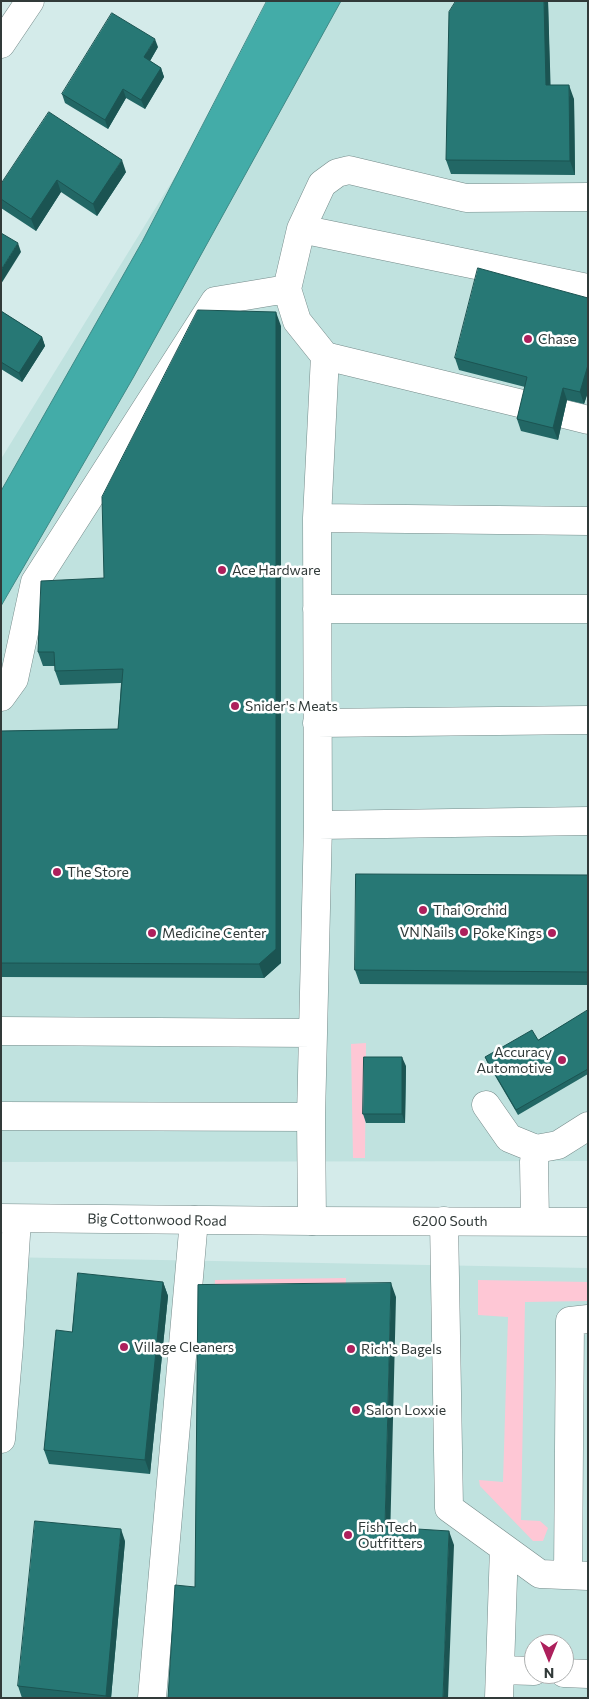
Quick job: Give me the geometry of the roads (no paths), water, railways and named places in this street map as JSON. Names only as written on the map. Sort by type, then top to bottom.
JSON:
[{"type":"main road","points":[[1,44],[30,1]]},
{"type":"main road","points":[[528,405],[325,356],[297,321],[288,288],[301,229],[322,184],[337,173],[349,170],[466,198],[588,197]]},
{"type":"main road","points":[[301,229],[588,288]]},
{"type":"main road","points":[[1,697],[14,679],[35,582],[215,302],[288,288]]},
{"type":"main road","points":[[312,1222],[312,1033],[318,825],[316,518],[325,356]]},
{"type":"main road","points":[[316,518],[588,521]]},
{"type":"main road","points":[[317,610],[588,610]]},
{"type":"main road","points":[[317,723],[588,720]]},
{"type":"main road","points":[[318,825],[588,821]]},
{"type":"main road","points":[[1,1032],[312,1033]]},
{"type":"main road","points":[[486,1105],[509,1138],[536,1148],[558,1145],[588,1126]]},
{"type":"main road","points":[[1,1116],[311,1117]]},
{"type":"main road","points":[[535,1222],[534,1162],[536,1148]]},
{"type":"main road","points":[[1,1439],[9,1345],[9,1218]]},
{"type":"main road","name":"Big Cottonwood Road","points":[[9,1218],[312,1222]]},
{"type":"main road","points":[[152,1698],[194,1220]]},
{"type":"main road","name":"6200 South","points":[[312,1222],[588,1222]]},
{"type":"main road","points":[[444,1222],[449,1508],[540,1574],[578,1575],[570,1321],[588,1318]]},
{"type":"main road","points":[[499,1698],[504,1548]]},
{"type":"main road","points":[[500,1670],[524,1671]]},
{"type":"main road","points":[[574,1673],[588,1674]]},
{"type":"water","points":[[267,1],[341,1],[133,378],[1,606],[1,491],[142,242]]},
{"type":"place","name":"Chase","points":[[528,339]]},
{"type":"place","name":"Ace Hardware","points":[[222,570]]},
{"type":"place","name":"Snider's Meats","points":[[235,706]]},
{"type":"place","name":"The Store","points":[[57,872]]},
{"type":"place","name":"Thai Orchid","points":[[423,910]]},
{"type":"place","name":"VN Nails","points":[[464,932]]},
{"type":"place","name":"Medicine Center","points":[[152,933]]},
{"type":"place","name":"Poke Kings","points":[[552,933]]},
{"type":"place","name":"Accuracy Automotive","points":[[562,1060]]},
{"type":"place","name":"Village Cleaners","points":[[124,1347]]},
{"type":"place","name":"Rich's Bagels","points":[[351,1349]]},
{"type":"place","name":"Salon Loxxie","points":[[356,1410]]},
{"type":"place","name":"Fish Tech Outfitters","points":[[348,1535]]}]
